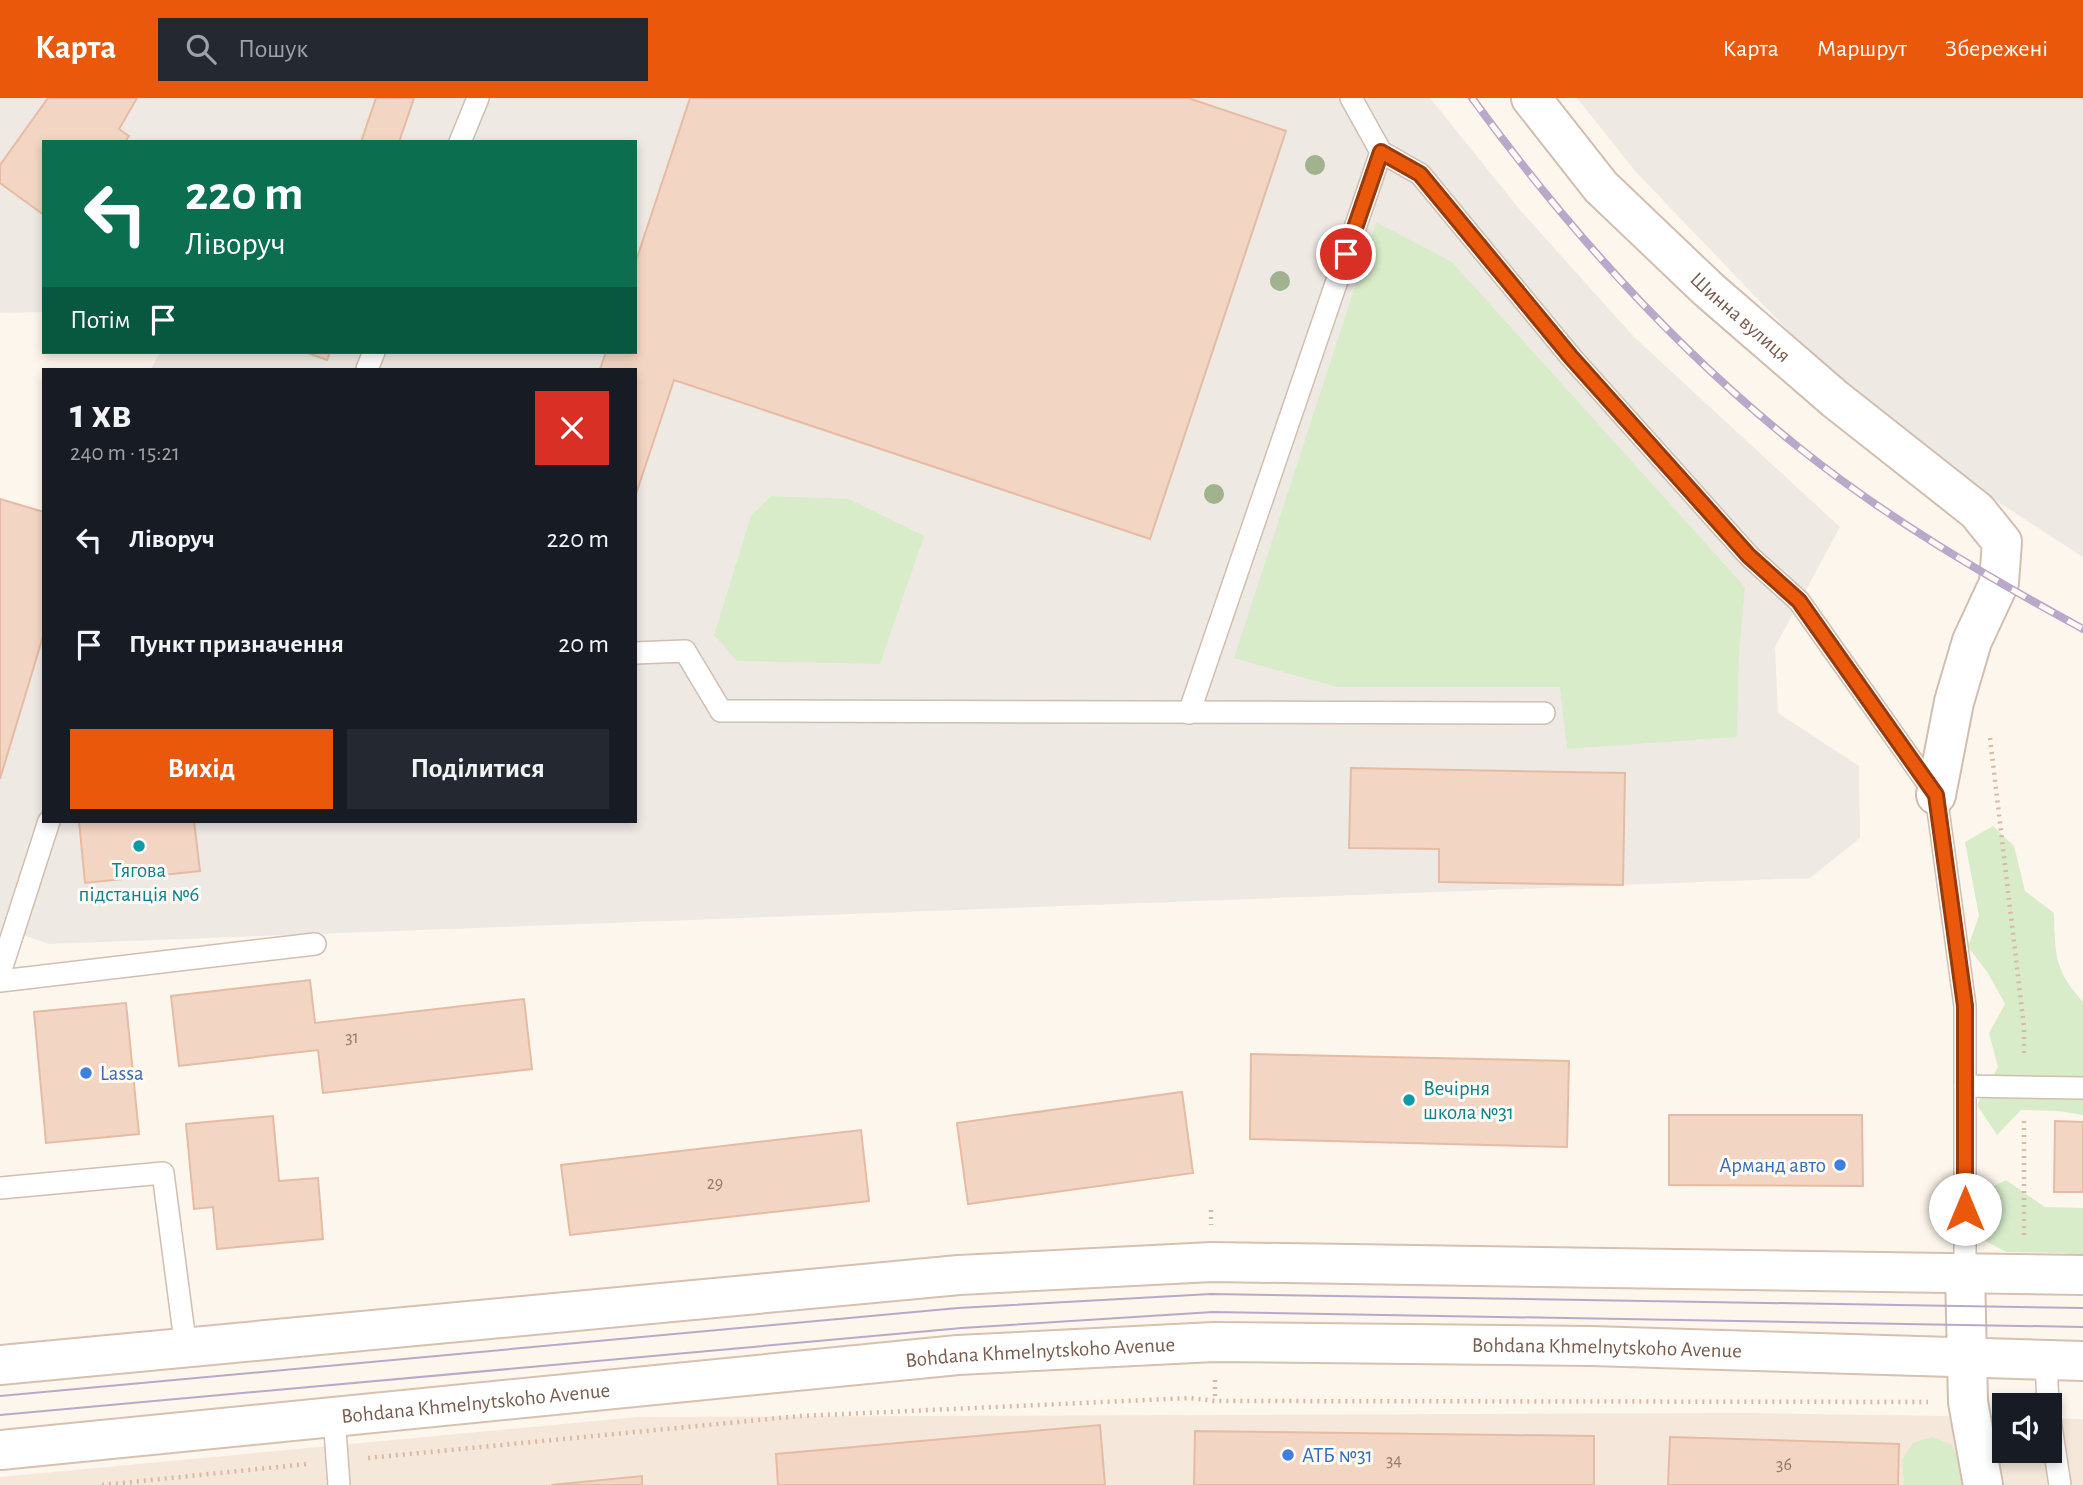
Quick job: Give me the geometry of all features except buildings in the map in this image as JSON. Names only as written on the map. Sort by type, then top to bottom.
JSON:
[{"type":"main road","name":"Шинна вулиця","points":[[1531,98],[1601,187],[1709,290],[1835,399],[1977,512],[2002,542],[1999,583],[1972,641],[1954,702],[1936,795]]},
{"type":"main road","points":[[0,1365],[959,1275],[1212,1262],[2083,1275]]},
{"type":"main road","points":[[1965,1272],[1968,1402],[1983,1485]]},
{"type":"main road","name":"Bohdana Khmelnytskoho Avenue","points":[[0,1450],[958,1355],[1214,1342],[1591,1346],[2065,1360]]},
{"type":"lane","points":[[461,140],[478,98]]},
{"type":"lane","points":[[1351,98],[1381,152],[1420,174],[1571,357],[1749,556],[1799,601],[1936,795],[1965,1006],[1965,1272]]},
{"type":"lane","points":[[1189,713],[1381,152]]},
{"type":"lane","points":[[637,653],[685,651],[721,712],[1544,713]]},
{"type":"lane","points":[[0,973],[48,823]]},
{"type":"lane","points":[[0,981],[315,944]]},
{"type":"lane","points":[[1965,1086],[2083,1088]]},
{"type":"lane","points":[[0,1188],[163,1173],[186,1349]]},
{"type":"lane","points":[[2053,1393],[2065,1360]]},
{"type":"lane","points":[[334,1417],[339,1485]]},
{"type":"lane","points":[[2057,1463],[2060,1485]]},
{"type":"path","points":[[1989,727],[2024,1027],[2024,1236]]},
{"type":"path","points":[[102,1485],[800,1416],[1191,1398],[1215,1401],[1968,1402]]},
{"type":"shaded area","points":[[0,98],[1430,98],[1521,211],[1634,337],[1840,527],[1775,647],[1778,713],[1859,766],[1860,838],[1810,878],[49,944],[12,931],[0,933],[0,779],[42,640],[42,823],[637,823],[637,368],[152,368],[159,354],[637,354],[637,140],[42,140],[42,312],[0,313]]},
{"type":"shaded area","points":[[1577,98],[2083,98],[2083,557],[1944,467],[1794,337],[1636,172]]},
{"type":"shaded area","points":[[1748,1413],[1992,1417],[1992,1463],[2062,1463],[2062,1418],[2083,1419],[2083,1485],[0,1485],[0,1477],[637,1417]]},
{"type":"green space","points":[[1376,222],[1452,262],[1745,587],[1739,652],[1737,737],[1567,749],[1560,687],[1337,687],[1234,658]]},
{"type":"green space","points":[[771,496],[849,499],[924,536],[880,664],[737,661],[714,635],[751,516]]},
{"type":"green space","points":[[1993,826],[2014,846],[2025,891],[2054,913],[2056,951],[2061,971],[2083,1002],[2083,1115],[2021,1110],[1997,1135],[1977,1105],[1998,1067],[1989,1033],[2005,1004],[1988,973],[1968,947],[1979,916],[1965,842]]},
{"type":"green space","points":[[2006,1180],[2045,1207],[2083,1208],[2083,1256],[2006,1252],[1984,1240],[1984,1191]]},
{"type":"green space","points":[[1932,1437],[1952,1445],[1966,1485],[1904,1485],[1902,1460],[1913,1443]]},
{"type":"tram line","points":[[0,1396],[958,1308],[1211,1294],[2083,1308]]},
{"type":"tram line","points":[[0,1415],[962,1328],[1213,1312],[2083,1327]]},
{"type":"railway","points":[[1472,98],[1545,193],[1623,283],[1707,368],[1751,408],[1830,472],[1900,521],[2009,588],[2083,629]]},
{"type":"place","name":"Тягова пiдстанцiя №6","points":[[139,846]]},
{"type":"place","name":"Lassa","points":[[86,1073]]},
{"type":"place","name":"Вечірня школа №31","points":[[1409,1100]]},
{"type":"place","name":"Арманд авто","points":[[1840,1165]]},
{"type":"place","name":"АТБ №31","points":[[1288,1455]]},
{"type":"route","points":[[1346,254],[1381,152],[1420,174],[1571,357],[1749,556],[1799,601],[1936,795],[1965,1006],[1965,1209]]}]
